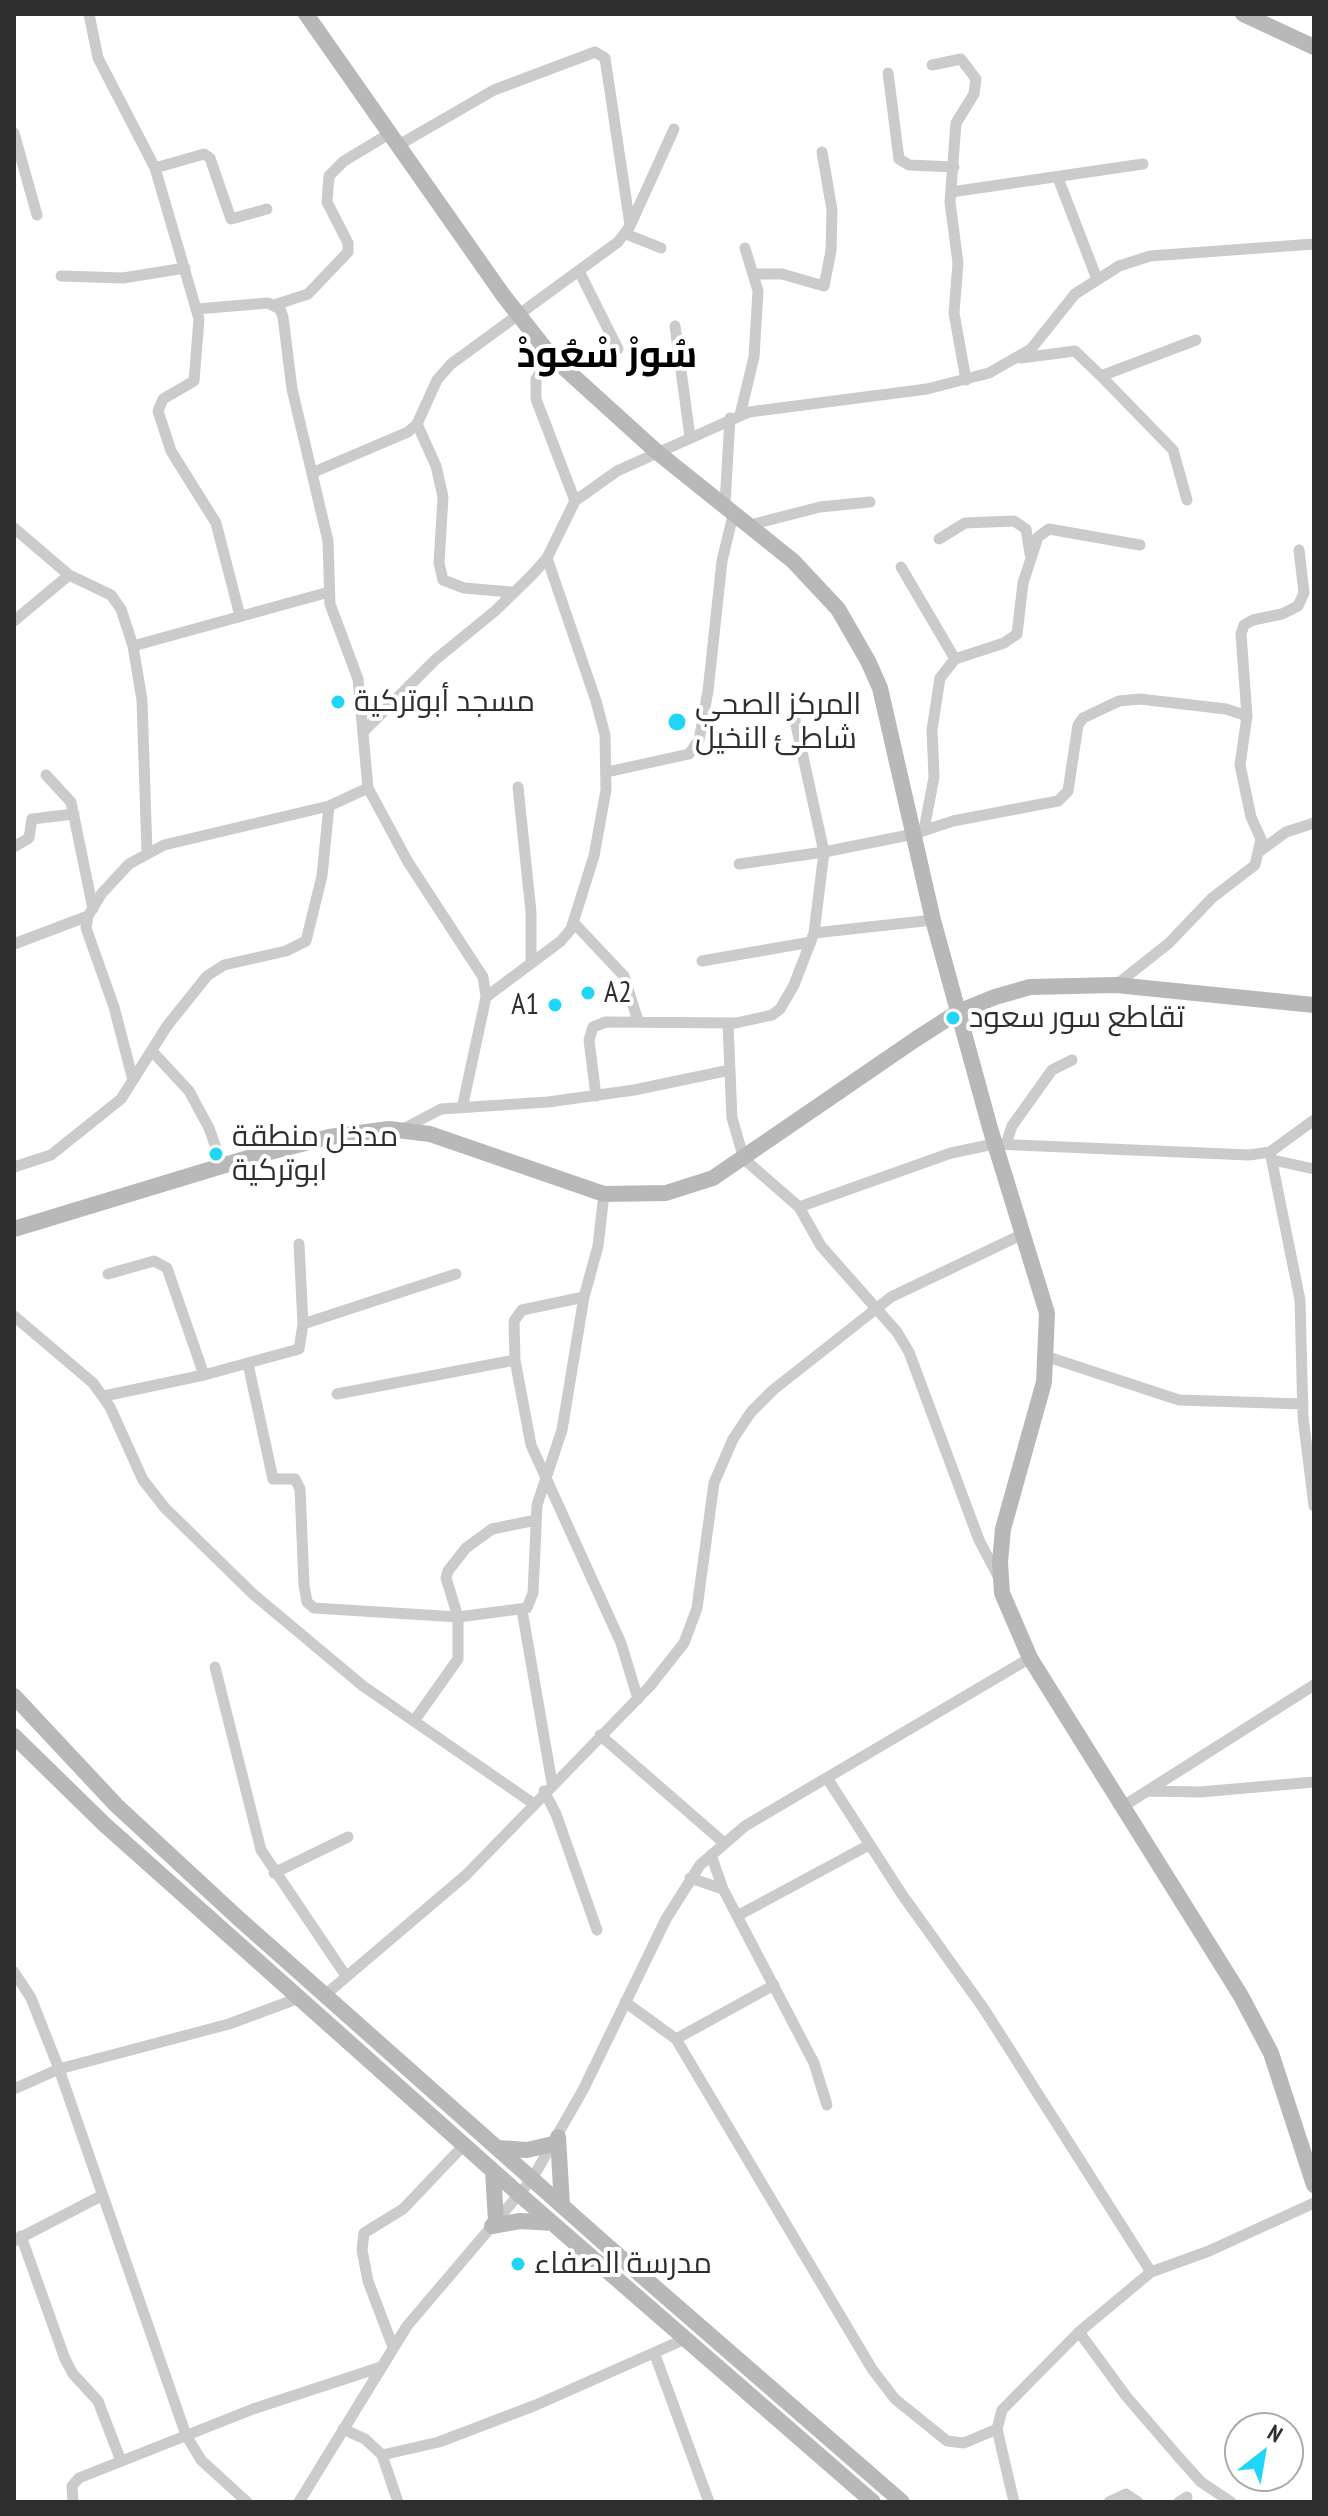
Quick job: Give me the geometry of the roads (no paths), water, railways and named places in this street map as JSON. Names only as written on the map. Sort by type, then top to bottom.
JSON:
[{"type":"street","points":[[89,14],[98,58],[155,168],[197,309],[199,319],[194,381],[163,399],[158,411],[171,451],[216,523],[240,616]]},
{"type":"street","points":[[306,14],[393,140],[551,356],[657,452],[793,561],[853,630],[880,688],[919,832],[933,920],[1047,1313],[1048,1357],[1003,1529],[1000,1580]]},
{"type":"street","points":[[1243,14],[1314,47]]},
{"type":"street","points":[[197,309],[274,305],[308,294],[348,252],[348,243],[327,202],[329,176],[344,161],[494,90],[595,52],[605,58],[628,230]]},
{"type":"street","points":[[932,65],[961,59],[976,79],[974,94],[956,123],[951,192],[958,263],[953,289],[954,313],[966,380]]},
{"type":"street","points":[[888,73],[899,159],[909,165],[954,167]]},
{"type":"street","points":[[314,472],[408,432],[417,424],[443,372],[580,273],[628,230],[674,129]]},
{"type":"street","points":[[14,133],[37,215]]},
{"type":"street","points":[[756,274],[782,274],[824,286],[831,251],[832,210],[822,152]]},
{"type":"street","points":[[155,168],[204,154],[210,158],[231,219],[267,209]]},
{"type":"street","points":[[951,192],[1143,164]]},
{"type":"street","points":[[1058,178],[1097,279]]},
{"type":"street","points":[[628,230],[661,248]]},
{"type":"street","points":[[363,732],[435,660],[495,611],[547,558],[575,501],[617,471],[735,416],[966,380],[1016,358],[1044,335],[1067,301],[1119,266],[1150,256],[1314,244]]},
{"type":"street","points":[[607,772],[689,754],[699,740],[708,691],[729,508],[735,416],[754,357],[756,274],[745,248]]},
{"type":"street","points":[[61,276],[123,278],[185,268]]},
{"type":"street","points":[[580,273],[618,349]]},
{"type":"street","points":[[274,305],[283,317],[292,389],[328,541],[329,592],[334,621],[358,679],[368,788],[408,862],[483,977],[486,997],[463,1104]]},
{"type":"street","points":[[675,326],[690,437]]},
{"type":"street","points":[[1101,376],[1196,340]]},
{"type":"street","points":[[1016,358],[1075,351],[1173,450],[1187,500]]},
{"type":"street","points":[[551,356],[536,379],[536,399],[575,501]]},
{"type":"street","points":[[417,424],[436,466],[443,497],[439,563],[443,580],[464,588],[511,592]]},
{"type":"street","points":[[750,525],[820,507],[870,502]]},
{"type":"street","points":[[939,539],[965,523],[1014,521],[1026,529],[1031,557]]},
{"type":"street","points":[[14,528],[69,575],[111,595],[121,609],[133,646],[142,700],[147,853]]},
{"type":"street","points":[[919,832],[934,777],[931,741],[936,689],[955,659],[1004,643],[1017,634],[1031,557],[1038,537],[1049,529],[1140,545]]},
{"type":"street","points":[[1116,985],[1169,943],[1212,898],[1255,865],[1261,839],[1251,817],[1240,765],[1247,716],[1241,634],[1244,625],[1253,620],[1282,614],[1298,606],[1304,593],[1299,550]]},
{"type":"street","points":[[486,997],[561,941],[574,923],[594,856],[607,772],[605,735],[596,701],[547,558]]},
{"type":"street","points":[[901,567],[955,659]]},
{"type":"street","points":[[14,621],[69,575]]},
{"type":"street","points":[[133,646],[329,592]]},
{"type":"street","points":[[739,864],[824,852],[919,832],[953,821],[1041,806],[1064,797],[1078,725],[1083,718],[1119,701],[1140,699],[1207,707],[1247,716]]},
{"type":"street","points":[[596,1096],[589,1033],[593,1027],[606,1022],[638,1021],[728,1024],[772,1015],[780,1009],[794,985],[812,937],[824,852],[793,711]]},
{"type":"street","points":[[46,775],[64,791],[74,814],[90,913]]},
{"type":"street","points":[[518,787],[531,912],[531,962]]},
{"type":"street","points":[[133,1080],[114,1007],[86,928],[90,913],[129,864],[147,853],[191,837],[329,806],[368,788]]},
{"type":"street","points":[[14,1167],[51,1155],[108,1110],[207,976],[245,958],[286,951],[306,941],[322,876],[329,806]]},
{"type":"street","points":[[14,847],[29,838],[32,819],[74,814]]},
{"type":"street","points":[[1260,851],[1286,832],[1314,823]]},
{"type":"street","points":[[14,944],[90,913]]},
{"type":"street","points":[[702,961],[812,937],[933,920]]},
{"type":"street","points":[[574,923],[624,976],[638,1021]]},
{"type":"street","points":[[14,1229],[222,1165],[329,1137],[403,1129],[467,1146],[604,1194],[638,1196],[678,1190],[713,1178],[744,1159],[958,1012],[1030,987],[1116,985],[1314,1005]]},
{"type":"street","points":[[728,1024],[732,1118],[744,1159],[799,1207],[821,1246],[879,1308],[909,1352],[975,1531],[1000,1580],[1010,1616],[1030,1658],[1241,1996],[1271,2053],[1314,2183]]},
{"type":"street","points":[[152,1051],[189,1091],[209,1128],[222,1165]]},
{"type":"street","points":[[1000,1144],[1052,1070],[1072,1060]]},
{"type":"street","points":[[403,1129],[441,1109],[463,1104],[548,1102],[596,1096],[730,1070]]},
{"type":"street","points":[[1272,1156],[1314,1120]]},
{"type":"street","points":[[799,1207],[951,1153],[1000,1144],[1272,1156],[1314,1169]]},
{"type":"street","points":[[1272,1156],[1300,1300],[1314,1506]]},
{"type":"street","points":[[248,1364],[273,1479],[295,1479],[300,1489],[307,1602],[325,1610],[458,1617],[522,1610],[530,1603],[533,1593],[536,1520],[545,1476],[562,1430],[584,1297],[598,1246],[604,1194]]},
{"type":"street","points":[[325,1995],[466,1875],[668,1665],[693,1625],[714,1483],[741,1425],[773,1390],[901,1292],[1023,1234]]},
{"type":"street","points":[[104,1396],[204,1375],[299,1349],[303,1324],[299,1244]]},
{"type":"street","points":[[108,1274],[154,1261],[167,1268],[204,1375]]},
{"type":"street","points":[[303,1324],[456,1274]]},
{"type":"street","points":[[584,1297],[522,1310],[514,1321],[515,1360],[531,1445],[621,1643],[638,1699]]},
{"type":"street","points":[[14,1316],[71,1363],[104,1396],[143,1480],[165,1508],[253,1594],[363,1686],[534,1804]]},
{"type":"street","points":[[1048,1357],[1179,1400],[1307,1413]]},
{"type":"street","points":[[337,1394],[515,1360]]},
{"type":"street","points":[[414,1721],[458,1659],[458,1617],[446,1578],[454,1562],[466,1548],[492,1529],[536,1520]]},
{"type":"street","points":[[522,1610],[548,1787],[597,1930]]},
{"type":"street","points":[[299,2502],[393,2347],[427,2301],[532,2179],[690,1878],[723,1842],[1030,1658]]},
{"type":"street","points":[[215,1667],[261,1850],[346,1976]]},
{"type":"street","points":[[1122,1807],[1314,1685]]},
{"type":"street","points":[[14,1696],[116,1805],[325,1995],[902,2502]]},
{"type":"street","points":[[600,1735],[723,1842]]},
{"type":"street","points":[[14,1736],[104,1824],[493,2171],[873,2502]]},
{"type":"street","points":[[827,1778],[869,1845],[984,2009],[1151,2272]]},
{"type":"street","points":[[1147,1791],[1200,1792],[1314,1782]]},
{"type":"street","points":[[274,1873],[348,1837]]},
{"type":"street","points":[[737,1916],[869,1845]]},
{"type":"street","points":[[711,1855],[723,1889],[814,2063],[827,2105]]},
{"type":"street","points":[[690,1878],[723,1889]]},
{"type":"street","points":[[14,1972],[31,1998],[59,2069],[186,2435],[201,2460],[247,2502]]},
{"type":"street","points":[[676,2039],[774,1985]]},
{"type":"street","points":[[14,2089],[59,2069],[229,2024],[299,1998]]},
{"type":"street","points":[[625,2002],[676,2039],[872,2369],[895,2399],[919,2422],[947,2441],[964,2443],[997,2429]]},
{"type":"street","points":[[499,2148],[527,2150],[555,2140]]},
{"type":"street","points":[[555,2140],[562,2205]]},
{"type":"street","points":[[393,2347],[368,2281],[362,2250],[364,2233],[403,2209],[464,2145]]},
{"type":"street","points":[[493,2171],[494,2223]]},
{"type":"street","points":[[101,2196],[17,2239],[65,2359],[73,2374],[98,2401],[121,2461]]},
{"type":"street","points":[[1014,2502],[997,2429],[1002,2410],[1079,2332],[1151,2272],[1248,2234],[1314,2203]]},
{"type":"street","points":[[494,2223],[552,2223]]},
{"type":"street","points":[[1079,2332],[1126,2396],[1175,2453],[1201,2482],[1231,2502]]},
{"type":"street","points":[[382,2455],[439,2442],[655,2355],[685,2339]]},
{"type":"street","points":[[655,2355],[709,2502]]},
{"type":"street","points":[[73,2502],[74,2482],[121,2461],[266,2404],[382,2367]]},
{"type":"street","points":[[343,2429],[365,2439],[382,2455],[398,2502]]},
{"type":"street","points":[[1109,2502],[1126,2494],[1138,2502]]},
{"type":"place","name":"مسجد أبوتركية","points":[[338,702]]},
{"type":"place","name":"المركز الصحي شاطئ النخيل","points":[[677,722]]},
{"type":"place","name":"A2","points":[[588,993]]},
{"type":"place","name":"A1","points":[[555,1005]]},
{"type":"place","name":"تقاطع سور سعود","points":[[953,1018]]},
{"type":"place","name":"مدخل منطقة ابوتركية","points":[[216,1154]]},
{"type":"place","name":"مدرسة الصفاء","points":[[518,2264]]},
{"type":"district","name":"سُورْ سْعُودْ","points":[[607,356]]}]
